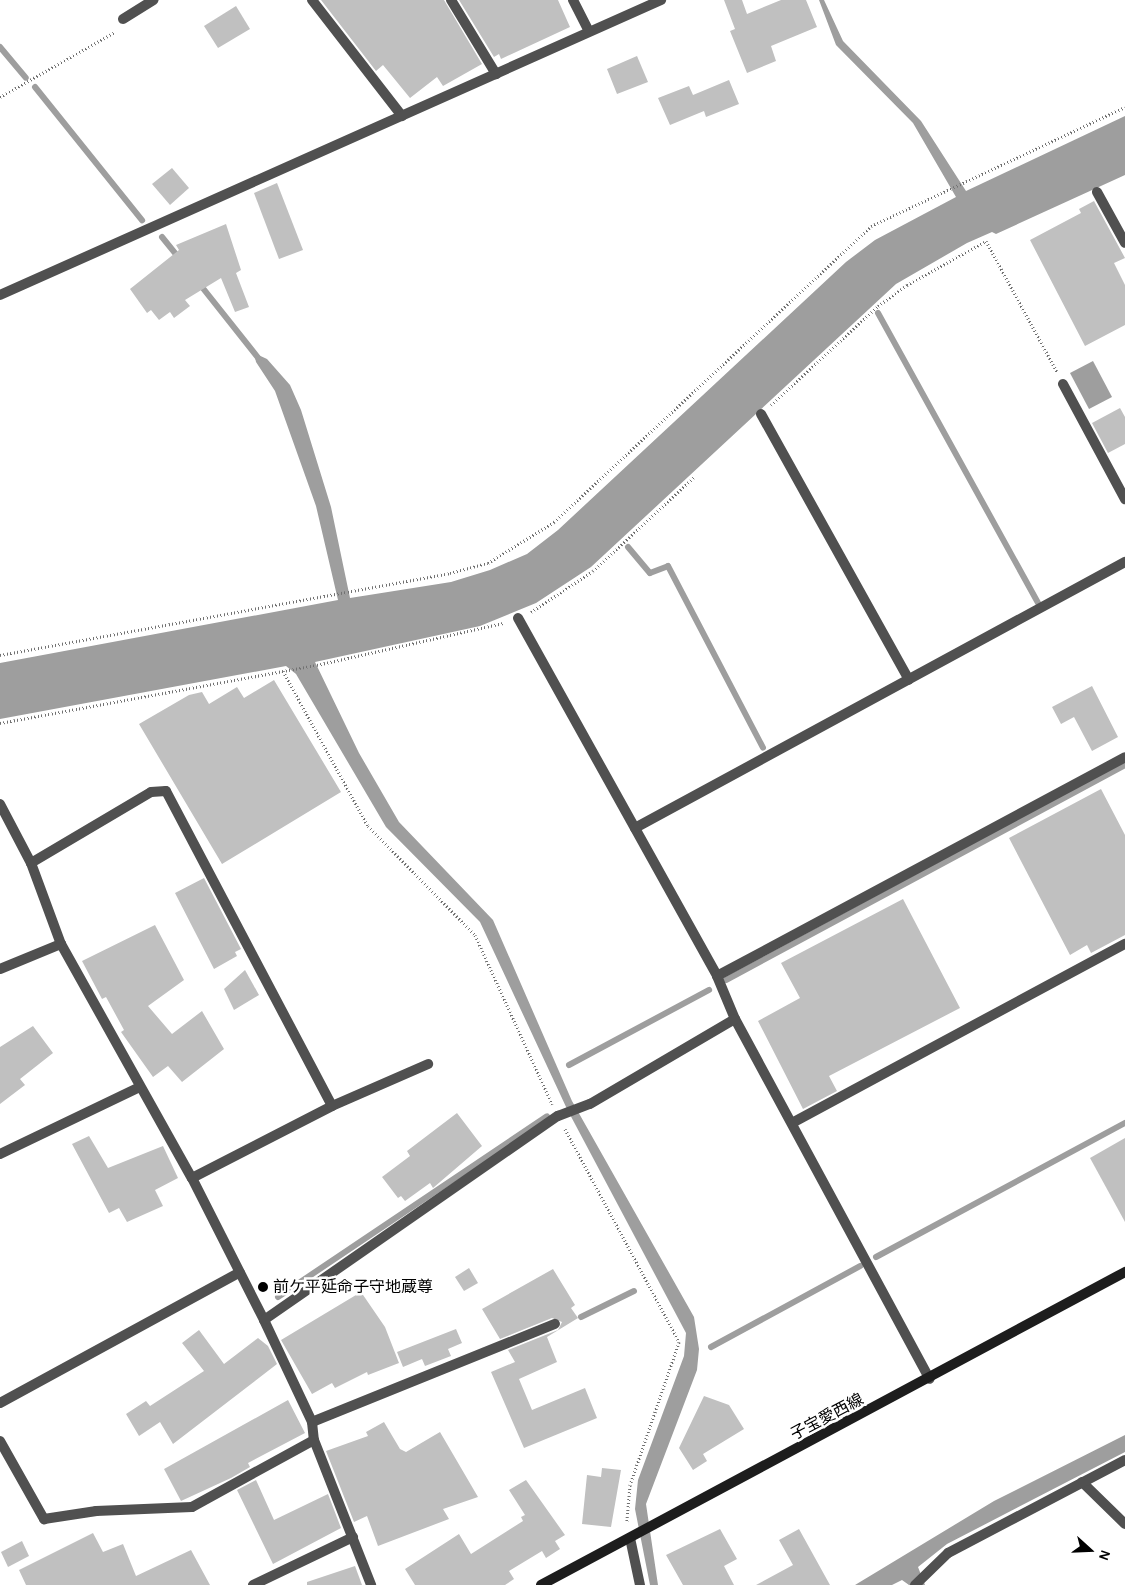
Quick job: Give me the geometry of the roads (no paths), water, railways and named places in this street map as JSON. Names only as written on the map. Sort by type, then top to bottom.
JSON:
[{"type":"main road","name":"子宝愛西線","points":[[541,1585],[930,1379],[1125,1272]]},
{"type":"street","points":[[123,19],[153,0]]},
{"type":"street","points":[[312,0],[402,116]]},
{"type":"street","points":[[451,0],[496,74]]},
{"type":"street","points":[[573,0],[589,32]]},
{"type":"street","points":[[0,295],[661,0]]},
{"type":"street","points":[[1097,192],[1125,243]]},
{"type":"street","points":[[1063,384],[1125,499]]},
{"type":"street","points":[[761,414],[909,680]]},
{"type":"street","points":[[635,828],[1125,562]]},
{"type":"street","points":[[518,618],[717,976],[735,1019],[930,1379]]},
{"type":"street","points":[[717,976],[1125,757]]},
{"type":"street","points":[[31,863],[152,792],[166,791],[332,1106]]},
{"type":"street","points":[[0,804],[31,863],[61,944],[192,1178],[264,1320],[312,1422],[314,1440],[371,1585]]},
{"type":"street","points":[[0,969],[61,944]]},
{"type":"street","points":[[792,1123],[1125,944]]},
{"type":"street","points":[[264,1320],[561,1115],[581,1108],[735,1019]]},
{"type":"street","points":[[192,1178],[332,1106],[428,1064]]},
{"type":"street","points":[[0,1154],[140,1087]]},
{"type":"street","points":[[0,1403],[240,1272]]},
{"type":"street","points":[[312,1422],[555,1324]]},
{"type":"street","points":[[0,1441],[44,1519],[96,1511],[192,1506],[314,1440]]},
{"type":"street","points":[[915,1585],[948,1553],[1125,1460]]},
{"type":"street","points":[[1082,1482],[1125,1524]]},
{"type":"street","points":[[253,1585],[353,1537]]},
{"type":"street","points":[[630,1538],[640,1585]]},
{"type":"waterway","points":[[0,47],[26,78]]},
{"type":"waterway","points":[[35,87],[142,220]]},
{"type":"waterway","points":[[162,237],[180,259]]},
{"type":"waterway","points":[[198,282],[259,359]]},
{"type":"waterway","points":[[878,313],[1038,603]]},
{"type":"waterway","points":[[628,547],[650,573],[668,566],[763,748]]},
{"type":"waterway","points":[[726,980],[1125,765]]},
{"type":"waterway","points":[[569,1065],[709,990]]},
{"type":"waterway","points":[[278,1297],[547,1116]]},
{"type":"waterway","points":[[876,1257],[1125,1123]]},
{"type":"waterway","points":[[711,1347],[860,1266]]},
{"type":"waterway","points":[[581,1317],[634,1291]]},
{"type":"place","name":"前ケ平延命子守地蔵尊","points":[[263,1287]]}]
